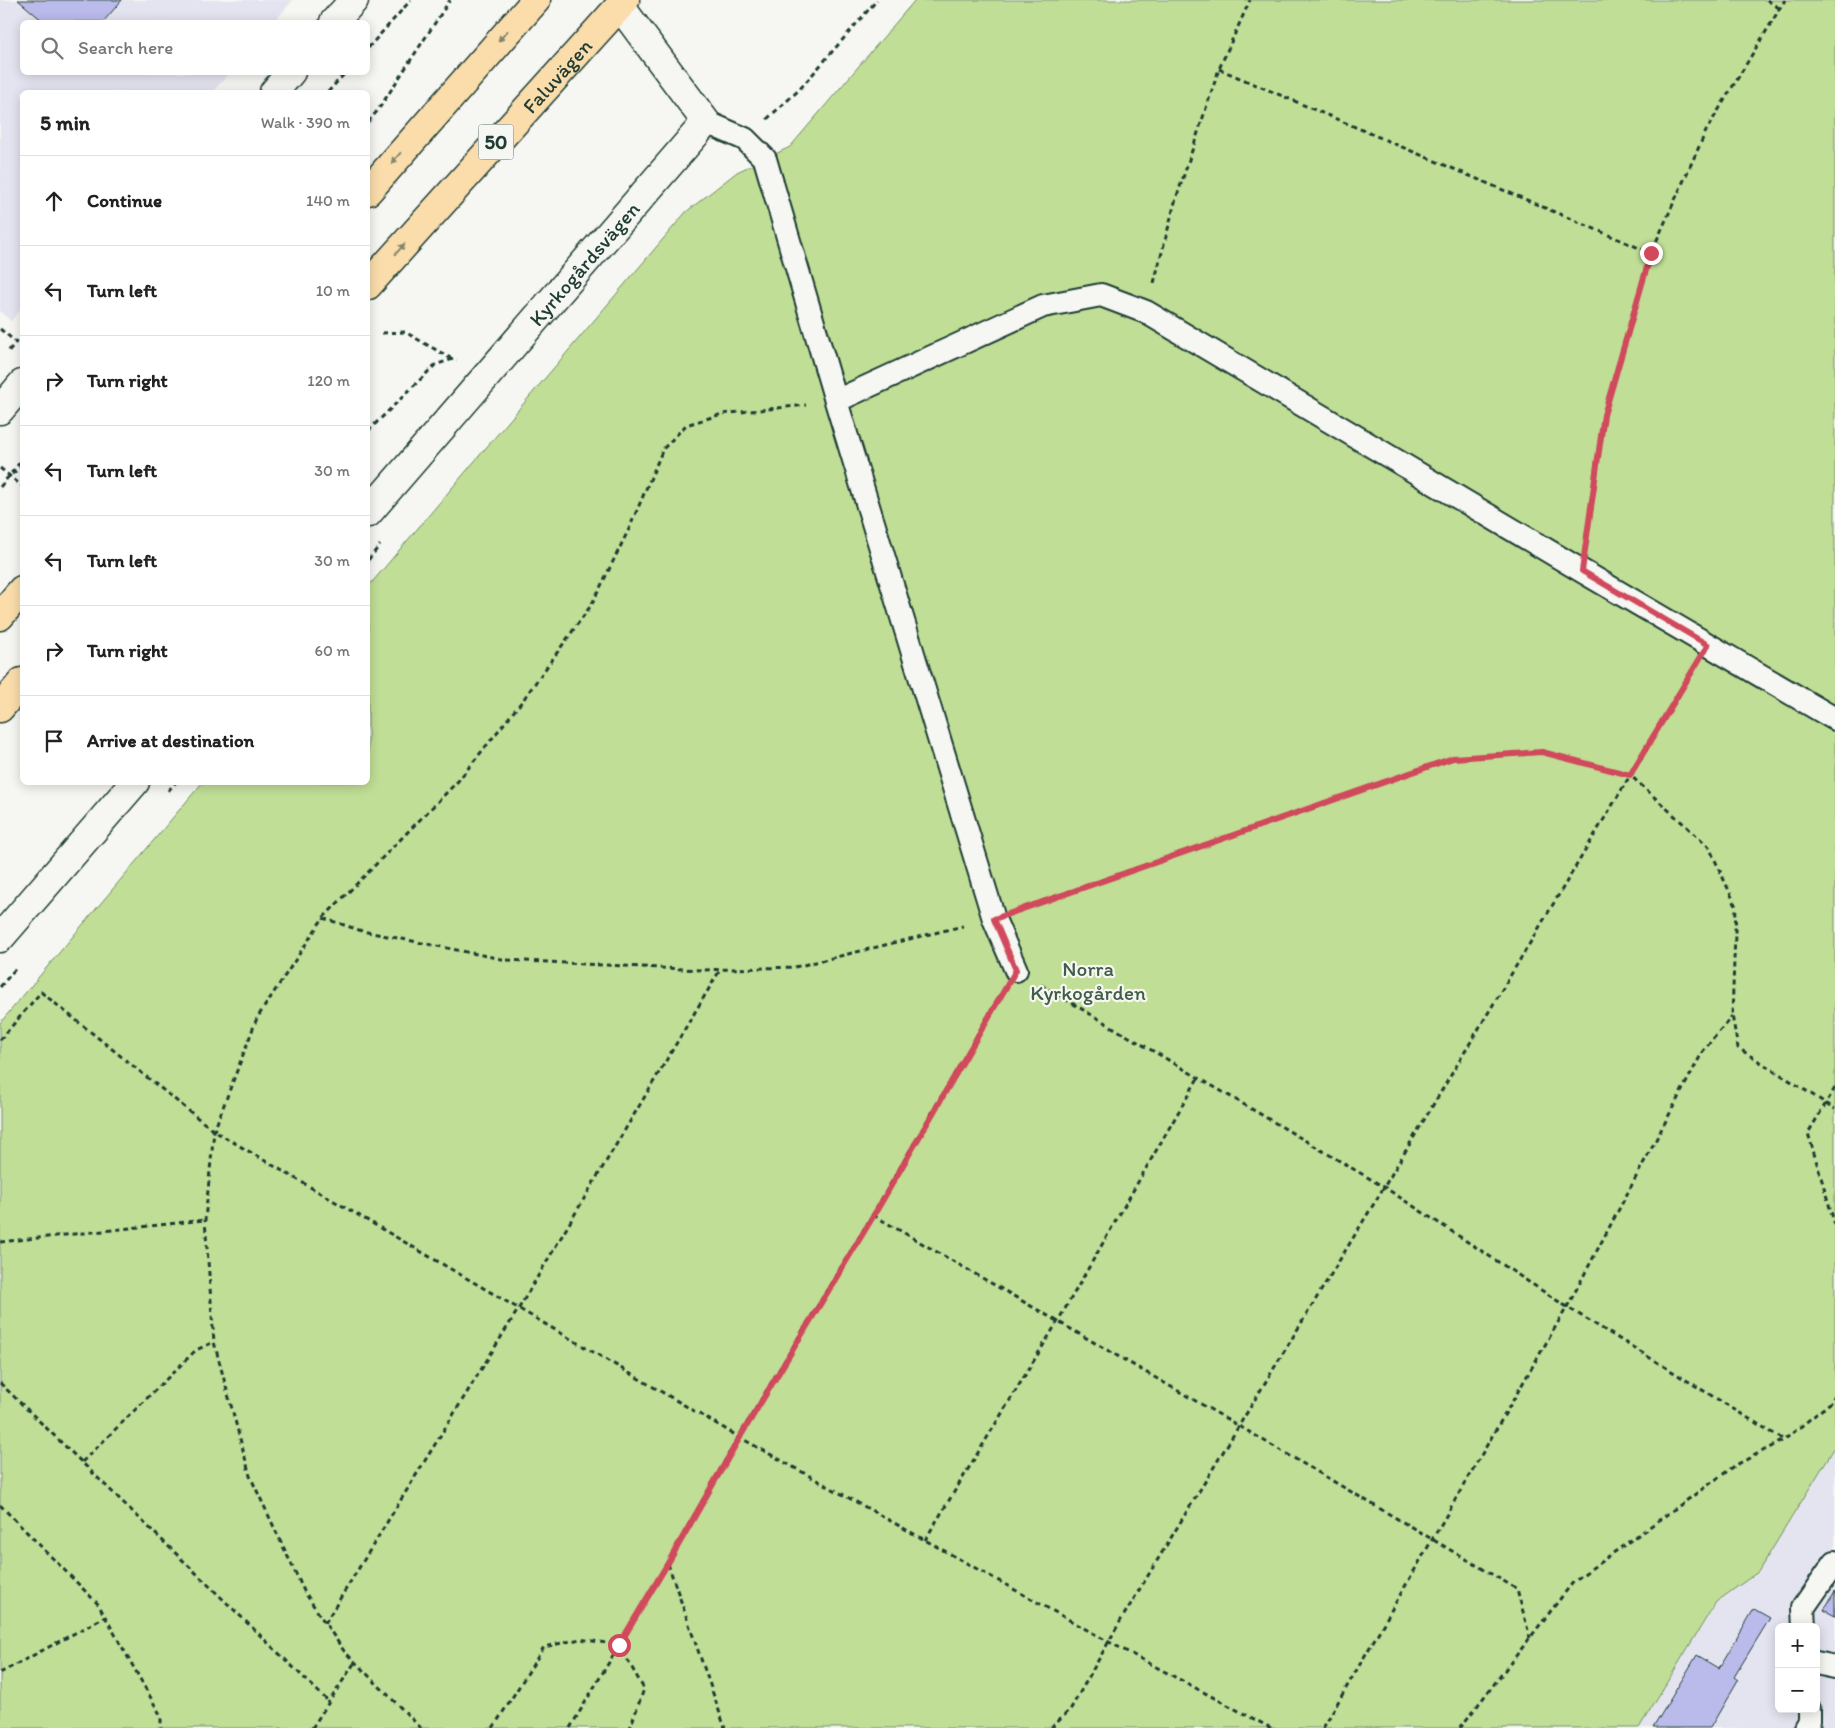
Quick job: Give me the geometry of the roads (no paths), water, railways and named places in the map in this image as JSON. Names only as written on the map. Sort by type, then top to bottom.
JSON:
[{"type":"highway","points":[[370,189],[536,0]]},
{"type":"highway","name":"Faluvägen","points":[[370,283],[623,3]]},
{"type":"highway","points":[[0,616],[20,592]]},
{"type":"highway","points":[[0,708],[20,684]]},
{"type":"street","points":[[336,20],[354,0]]},
{"type":"street","points":[[623,3],[706,122]]},
{"type":"street","points":[[276,90],[288,75]]},
{"type":"street","name":"Kyrkogårdsvägen","points":[[370,511],[706,122]]},
{"type":"street","points":[[0,938],[132,785]]},
{"type":"lane","points":[[706,122],[745,139],[765,159],[836,401],[994,919],[1016,970]]},
{"type":"lane","points":[[836,401],[1043,306],[1101,295],[1146,312],[1835,719]]},
{"type":"lane","points":[[1804,1623],[1803,1608],[1835,1562]]},
{"type":"lane","points":[[1820,1664],[1835,1666]]},
{"type":"lane","points":[[1805,1728],[1809,1721],[1809,1713]]},
{"type":"park label","name":"Norra Kyrkogården","points":[[1088,980]]}]
